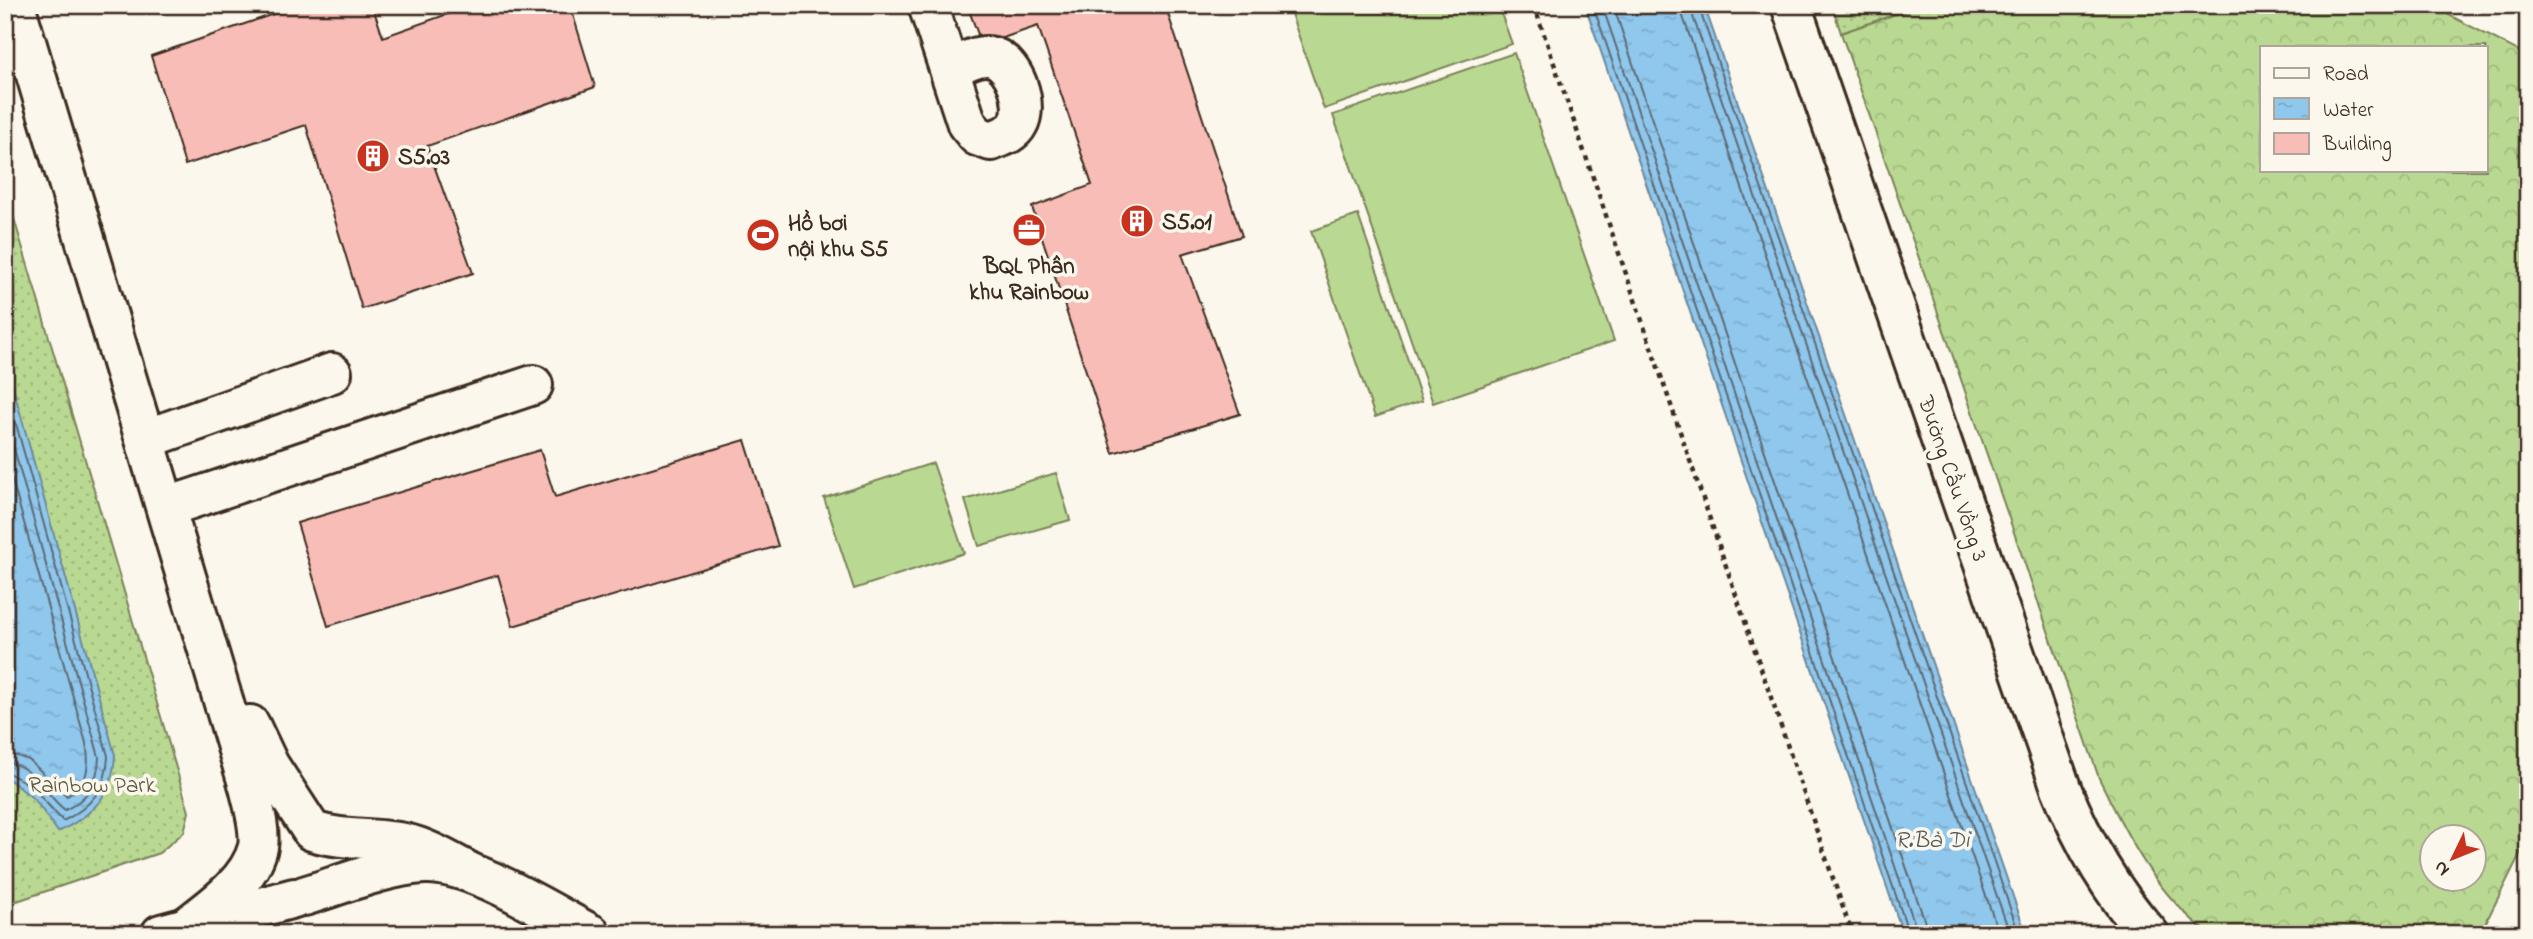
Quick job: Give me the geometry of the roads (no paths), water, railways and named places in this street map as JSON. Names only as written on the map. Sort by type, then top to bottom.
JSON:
[{"type":"street","points":[[15,5],[244,766],[258,846],[255,863],[260,880],[276,895],[299,897],[323,882],[328,866],[326,849],[269,765],[198,611]]},
{"type":"street","points":[[928,5],[950,69]]},
{"type":"street","name":"Đường Cầu Vồng 3","points":[[1791,5],[2061,788],[2077,828],[2098,866],[2118,897],[2150,934]]},
{"type":"street","points":[[146,439],[332,373]]},
{"type":"street","points":[[167,507],[533,385]]},
{"type":"street","points":[[175,929],[233,888],[248,868],[268,832],[279,827],[296,825],[353,840],[389,841],[417,846],[590,934]]},
{"type":"street","points":[[175,929],[422,864],[446,865],[469,872]]},
{"type":"water","name":"R.Bà Dì","points":[[1585,5],[1704,5],[2026,934],[1903,934]]},
{"type":"water","points":[[5,358],[115,755],[110,782],[99,802],[91,811],[58,832],[35,800],[5,776]]},
{"type":"place","name":"S5.03","points":[[373,156]]},
{"type":"place","name":"S5.01","points":[[1137,221]]},
{"type":"place","name":"BQL Phân khu Rainbow","points":[[1029,230]]},
{"type":"place","name":"Hồ bơi nội khu S5","points":[[763,235]]},
{"type":"park label","name":"Rainbow Park","points":[[92,784]]}]
